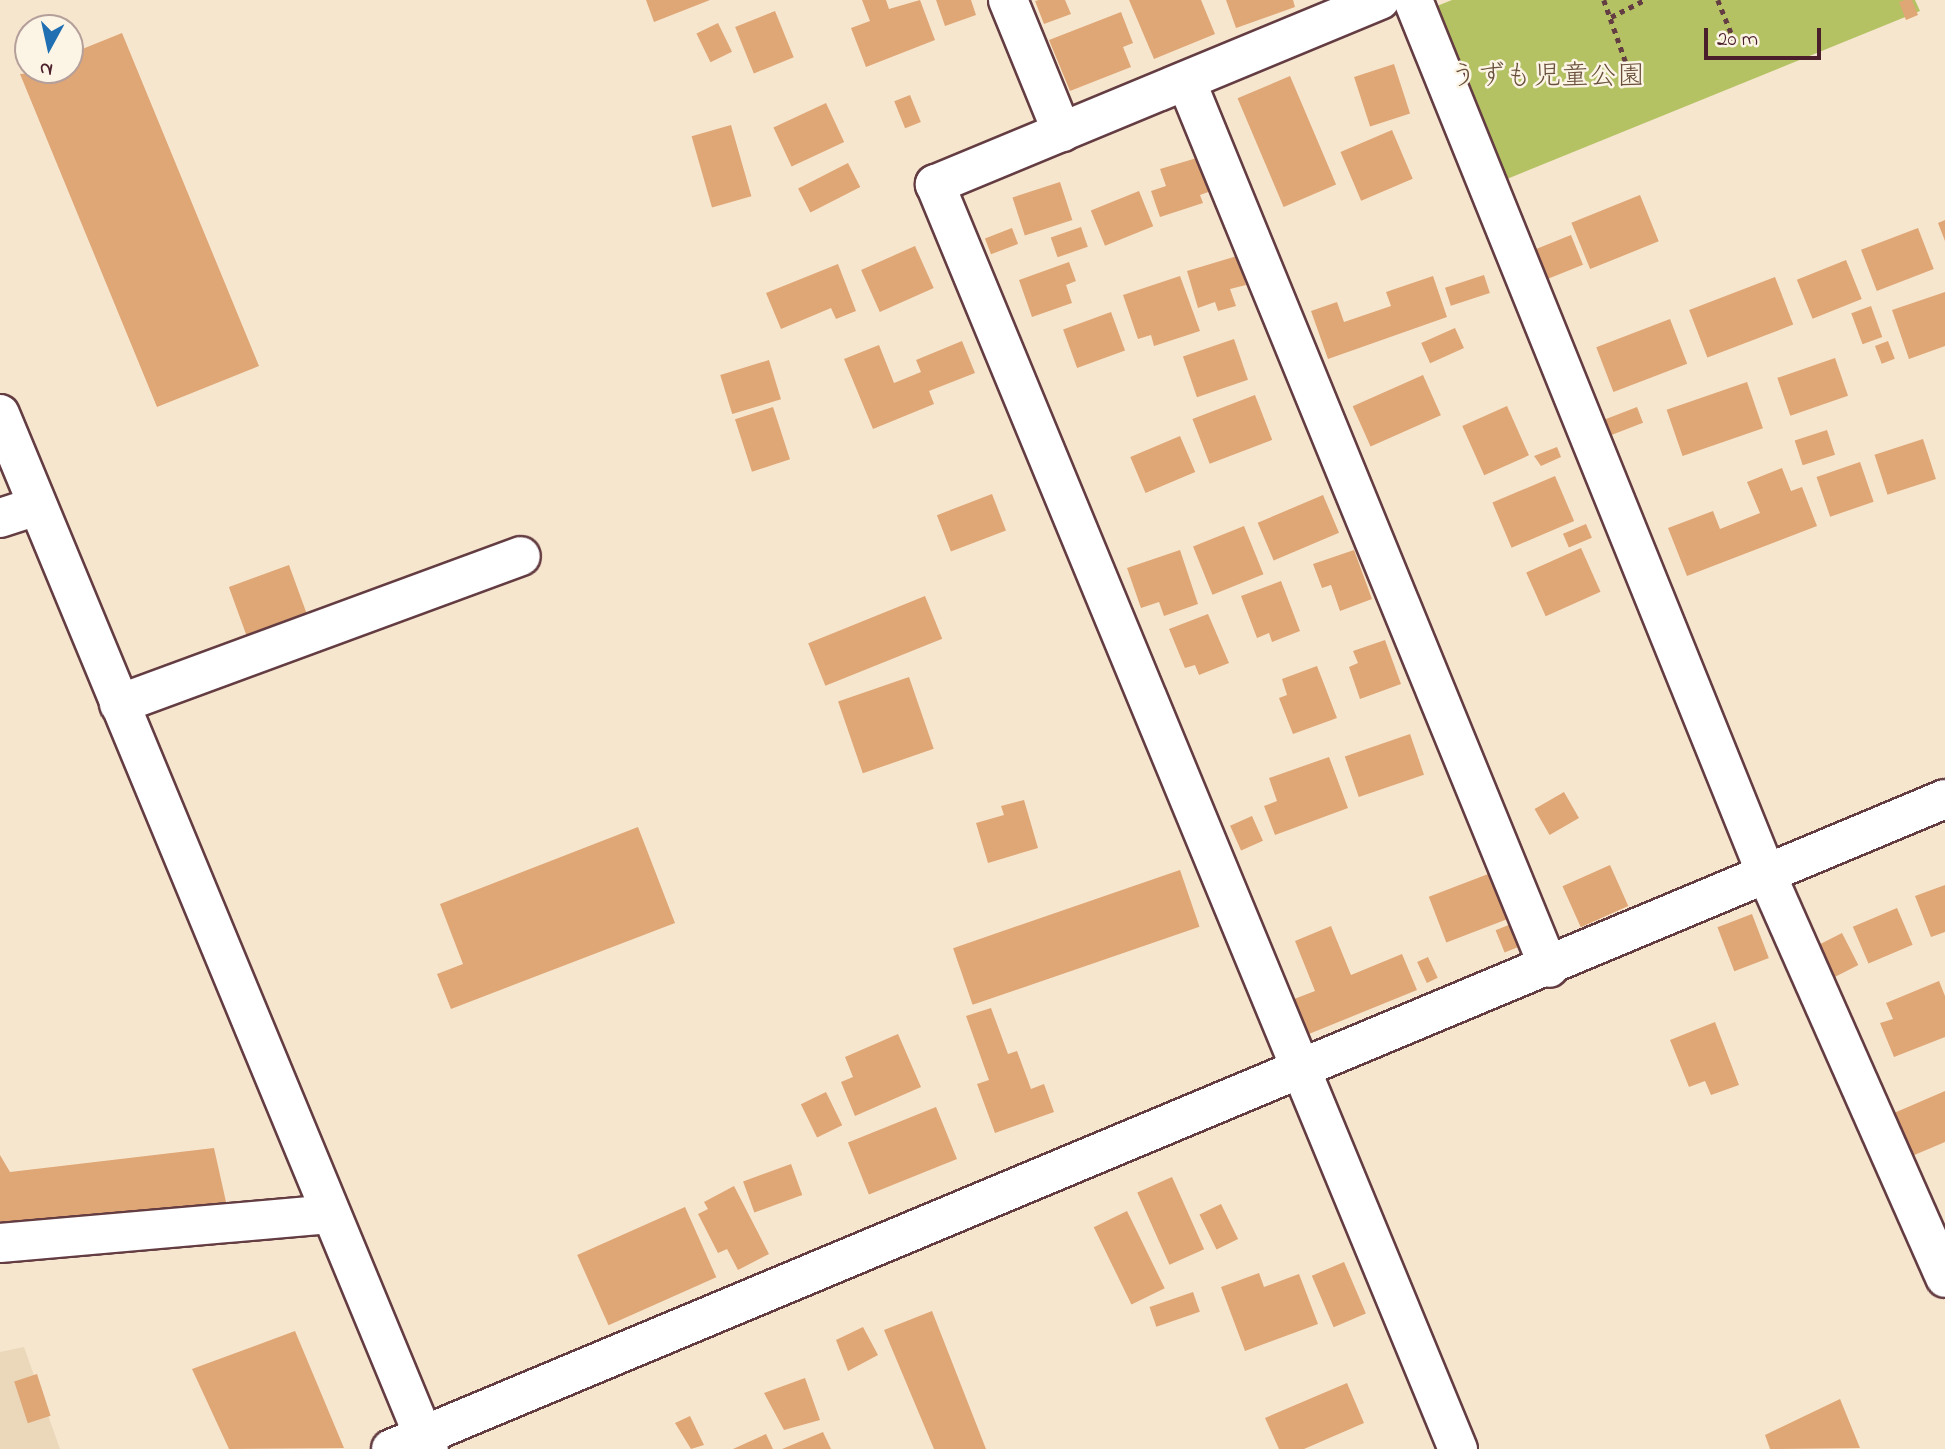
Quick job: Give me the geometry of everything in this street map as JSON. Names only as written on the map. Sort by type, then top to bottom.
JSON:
[{"type":"street","points":[[1008,0],[1062,132]]},
{"type":"street","points":[[1380,0],[1187,83],[935,184],[1458,1449]]},
{"type":"street","points":[[1413,0],[1765,872],[1945,1278]]},
{"type":"street","points":[[1187,83],[1549,968]]},
{"type":"street","points":[[0,414],[330,1214],[414,1445],[1300,1067],[1549,968],[1765,872],[1945,799]]},
{"type":"street","points":[[0,518],[37,506]]},
{"type":"street","points":[[119,704],[521,555]]},
{"type":"street","points":[[0,1243],[330,1214]]},
{"type":"path","points":[[1604,0],[1629,71]]},
{"type":"path","points":[[1611,17],[1644,0]]},
{"type":"path","points":[[1718,0],[1734,40]]},
{"type":"shaded area","points":[[24,1347],[60,1449],[0,1449],[0,1352]]},
{"type":"green space","name":"うずも児童公園","points":[[1452,0],[1915,0],[1920,11],[1502,181],[1432,8]]},
{"type":"building","points":[[646,0],[710,0],[654,22]]},
{"type":"building","points":[[862,0],[886,0],[889,9],[920,0],[935,40],[866,67],[851,28],[870,21]]},
{"type":"building","points":[[936,0],[971,0],[976,15],[945,26]]},
{"type":"building","points":[[1065,0],[1071,14],[1044,24],[1035,1]]},
{"type":"building","points":[[1129,0],[1201,0],[1215,34],[1154,59]]},
{"type":"building","points":[[1226,0],[1293,0],[1295,7],[1236,28]]},
{"type":"building","points":[[1912,0],[1918,15],[1906,20],[1899,2]]},
{"type":"building","points":[[775,11],[794,57],[754,73],[735,27]]},
{"type":"building","points":[[1121,12],[1133,43],[1123,47],[1131,67],[1070,91],[1049,40]]},
{"type":"building","points":[[718,23],[732,52],[710,62],[696,34]]},
{"type":"building","points":[[122,33],[259,366],[157,407],[24,84],[84,84],[84,48]]},
{"type":"building","points":[[1394,64],[1410,113],[1370,126],[1354,77]]},
{"type":"building","points":[[1290,76],[1336,185],[1284,207],[1238,98]]},
{"type":"building","points":[[910,95],[921,122],[905,128],[894,101]]},
{"type":"building","points":[[826,103],[844,142],[792,166],[773,128]]},
{"type":"building","points":[[731,125],[751,196],[712,207],[692,136]]},
{"type":"building","points":[[1392,130],[1413,179],[1361,201],[1340,152]]},
{"type":"building","points":[[1200,157],[1211,191],[1200,195],[1203,203],[1160,217],[1151,191],[1166,186],[1160,169]]},
{"type":"building","points":[[848,163],[860,187],[810,212],[798,188]]},
{"type":"building","points":[[1060,182],[1072,220],[1025,235],[1012,197]]},
{"type":"building","points":[[1139,191],[1153,226],[1105,246],[1091,210]]},
{"type":"building","points":[[1640,195],[1659,241],[1590,269],[1571,223]]},
{"type":"building","points":[[1945,220],[1945,241],[1938,223]]},
{"type":"building","points":[[1081,227],[1088,247],[1058,257],[1051,237]]},
{"type":"building","points":[[1012,228],[1018,244],[991,254],[985,238]]},
{"type":"building","points":[[1918,228],[1934,269],[1877,291],[1861,250]]},
{"type":"building","points":[[1571,235],[1583,265],[1543,281],[1531,251]]},
{"type":"building","points":[[915,246],[934,288],[880,312],[861,270]]},
{"type":"building","points":[[1237,256],[1246,285],[1230,289],[1236,306],[1218,311],[1215,302],[1198,308],[1187,271]]},
{"type":"building","points":[[1846,260],[1862,299],[1813,319],[1797,280]]},
{"type":"building","points":[[1069,262],[1076,281],[1066,285],[1072,303],[1032,317],[1019,280]]},
{"type":"building","points":[[838,264],[856,311],[836,319],[831,308],[781,329],[766,293]]},
{"type":"building","points":[[1484,275],[1490,293],[1451,306],[1445,288]]},
{"type":"building","points":[[1180,276],[1200,331],[1154,346],[1151,335],[1138,339],[1123,295]]},
{"type":"building","points":[[1433,276],[1447,317],[1328,359],[1311,311],[1337,302],[1344,322],[1391,306],[1386,292]]},
{"type":"building","points":[[1775,277],[1793,325],[1707,358],[1689,310]]},
{"type":"building","points":[[1945,292],[1945,346],[1909,359],[1892,310]]},
{"type":"building","points":[[1871,306],[1882,337],[1863,344],[1851,313]]},
{"type":"building","points":[[1111,312],[1125,351],[1077,368],[1063,329]]},
{"type":"building","points":[[1670,319],[1687,364],[1613,392],[1596,347]]},
{"type":"building","points":[[1455,328],[1464,348],[1430,363],[1421,343]]},
{"type":"building","points":[[1234,339],[1248,380],[1197,397],[1183,357]]},
{"type":"building","points":[[962,341],[975,373],[929,391],[934,404],[873,429],[844,359],[879,345],[894,383],[921,372],[916,360]]},
{"type":"building","points":[[1888,341],[1895,359],[1882,364],[1875,346]]},
{"type":"building","points":[[1835,358],[1848,396],[1790,416],[1777,378]]},
{"type":"building","points":[[769,360],[781,399],[732,414],[720,375]]},
{"type":"building","points":[[1423,375],[1441,415],[1371,447],[1353,406]]},
{"type":"building","points":[[1747,382],[1763,428],[1683,456],[1667,410]]},
{"type":"building","points":[[1255,395],[1272,440],[1210,464],[1192,419]]},
{"type":"building","points":[[1507,406],[1529,455],[1484,475],[1462,426]]},
{"type":"building","points":[[773,407],[790,459],[752,472],[735,419]]},
{"type":"building","points":[[1637,407],[1643,423],[1609,436],[1603,420]]},
{"type":"building","points":[[1827,430],[1835,455],[1803,465],[1795,441]]},
{"type":"building","points":[[1180,436],[1195,472],[1146,493],[1130,457]]},
{"type":"building","points":[[1923,439],[1936,479],[1887,495],[1874,455]]},
{"type":"building","points":[[1557,447],[1561,457],[1541,466],[1534,456]]},
{"type":"building","points":[[1860,462],[1874,502],[1830,517],[1817,477]]},
{"type":"building","points":[[1782,468],[1791,491],[1802,487],[1817,526],[1687,576],[1668,528],[1713,511],[1720,529],[1760,513],[1747,482]]},
{"type":"building","points":[[1555,476],[1574,521],[1512,548],[1492,503]]},
{"type":"building","points":[[992,494],[1006,530],[951,552],[937,515]]},
{"type":"building","points":[[1323,495],[1339,533],[1274,560],[1258,523]]},
{"type":"building","points":[[1586,524],[1592,538],[1569,548],[1563,534]]},
{"type":"building","points":[[1244,526],[1263,574],[1212,595],[1193,547]]},
{"type":"building","points":[[1581,548],[1601,592],[1546,616],[1526,572]]},
{"type":"building","points":[[1180,550],[1198,604],[1164,616],[1159,602],[1141,608],[1127,568]]},
{"type":"building","points":[[1354,550],[1372,599],[1340,611],[1331,585],[1322,588],[1313,564]]},
{"type":"building","points":[[289,565],[307,616],[247,638],[229,587]]},
{"type":"building","points":[[1281,581],[1300,631],[1272,642],[1269,633],[1257,638],[1241,596]]},
{"type":"building","points":[[925,596],[942,639],[825,686],[808,643]]},
{"type":"building","points":[[1208,614],[1229,663],[1199,675],[1195,665],[1185,668],[1169,629]]},
{"type":"building","points":[[1385,640],[1401,684],[1360,699],[1349,667],[1358,663],[1353,651]]},
{"type":"building","points":[[1317,666],[1337,718],[1293,734],[1279,698],[1287,695],[1282,679]]},
{"type":"building","points":[[909,677],[934,749],[863,773],[838,701]]},
{"type":"building","points":[[1410,734],[1424,775],[1359,797],[1345,756]]},
{"type":"building","points":[[1329,757],[1348,808],[1275,835],[1264,806],[1277,801],[1269,778]]},
{"type":"building","points":[[1564,792],[1579,818],[1550,835],[1535,809]]},
{"type":"building","points":[[1024,800],[1038,848],[988,863],[976,823],[1004,815],[1001,806]]},
{"type":"building","points":[[1252,816],[1263,841],[1241,850],[1230,826]]},
{"type":"building","points":[[638,827],[675,923],[451,1009],[437,974],[463,964],[440,904]]},
{"type":"building","points":[[1610,865],[1628,906],[1581,927],[1562,886]]},
{"type":"building","points":[[1180,870],[1200,927],[973,1005],[953,948]]},
{"type":"building","points":[[1496,871],[1514,917],[1446,943],[1429,897]]},
{"type":"building","points":[[1945,885],[1945,932],[1931,937],[1915,896]]},
{"type":"building","points":[[1897,908],[1913,945],[1868,964],[1853,927]]},
{"type":"building","points":[[1752,914],[1769,958],[1734,971],[1717,927]]},
{"type":"building","points":[[1516,922],[1525,944],[1505,952],[1496,930]]},
{"type":"building","points":[[1331,926],[1351,975],[1402,954],[1417,990],[1304,1036],[1289,1001],[1315,991],[1295,941]]},
{"type":"building","points":[[1842,933],[1858,965],[1830,980],[1813,948]]},
{"type":"building","points":[[1428,957],[1438,978],[1427,983],[1417,962]]},
{"type":"building","points":[[1939,981],[1945,996],[1945,1037],[1894,1057],[1880,1023],[1893,1019],[1886,1003]]},
{"type":"building","points":[[991,1008],[1008,1054],[1017,1051],[1031,1089],[1044,1084],[1054,1112],[995,1133],[977,1084],[989,1080],[966,1016]]},
{"type":"building","points":[[1715,1022],[1739,1085],[1711,1095],[1705,1081],[1689,1087],[1670,1040]]},
{"type":"building","points":[[898,1034],[921,1087],[855,1116],[841,1082],[853,1077],[845,1057]]},
{"type":"building","points":[[1945,1091],[1945,1142],[1912,1156],[1894,1113]]},
{"type":"building","points":[[826,1092],[842,1125],[817,1138],[801,1104]]},
{"type":"building","points":[[936,1107],[957,1159],[869,1195],[848,1143]]},
{"type":"building","points":[[214,1148],[226,1202],[0,1237],[0,1155],[10,1172]]},
{"type":"building","points":[[791,1164],[802,1195],[754,1212],[743,1181]]},
{"type":"building","points":[[1172,1177],[1204,1249],[1169,1265],[1137,1192]]},
{"type":"building","points":[[734,1186],[769,1254],[738,1270],[727,1249],[718,1253],[698,1214],[708,1209],[704,1202]]},
{"type":"building","points":[[1221,1204],[1238,1239],[1217,1250],[1199,1215]]},
{"type":"building","points":[[685,1207],[716,1277],[609,1325],[577,1255]]},
{"type":"building","points":[[1127,1211],[1165,1288],[1131,1305],[1094,1227]]},
{"type":"building","points":[[1344,1262],[1366,1314],[1334,1327],[1312,1276]]},
{"type":"building","points":[[1259,1273],[1264,1287],[1299,1274],[1318,1324],[1245,1351],[1221,1287]]},
{"type":"building","points":[[1193,1292],[1200,1312],[1156,1327],[1150,1307]]},
{"type":"building","points":[[932,1311],[986,1449],[934,1449],[884,1330]]},
{"type":"building","points":[[863,1327],[878,1355],[848,1371],[836,1340]]},
{"type":"building","points":[[295,1331],[344,1448],[229,1449],[192,1369]]},
{"type":"building","points":[[37,1374],[51,1416],[28,1423],[14,1381]]},
{"type":"building","points":[[805,1378],[820,1420],[784,1430],[764,1393]]},
{"type":"building","points":[[1347,1383],[1364,1423],[1304,1449],[1279,1449],[1265,1418]]},
{"type":"building","points":[[1840,1399],[1860,1448],[1770,1449],[1765,1435]]},
{"type":"building","points":[[690,1416],[704,1445],[691,1449],[675,1423]]},
{"type":"building","points":[[823,1432],[831,1449],[782,1449]]},
{"type":"building","points":[[766,1434],[773,1449],[733,1449]]}]
